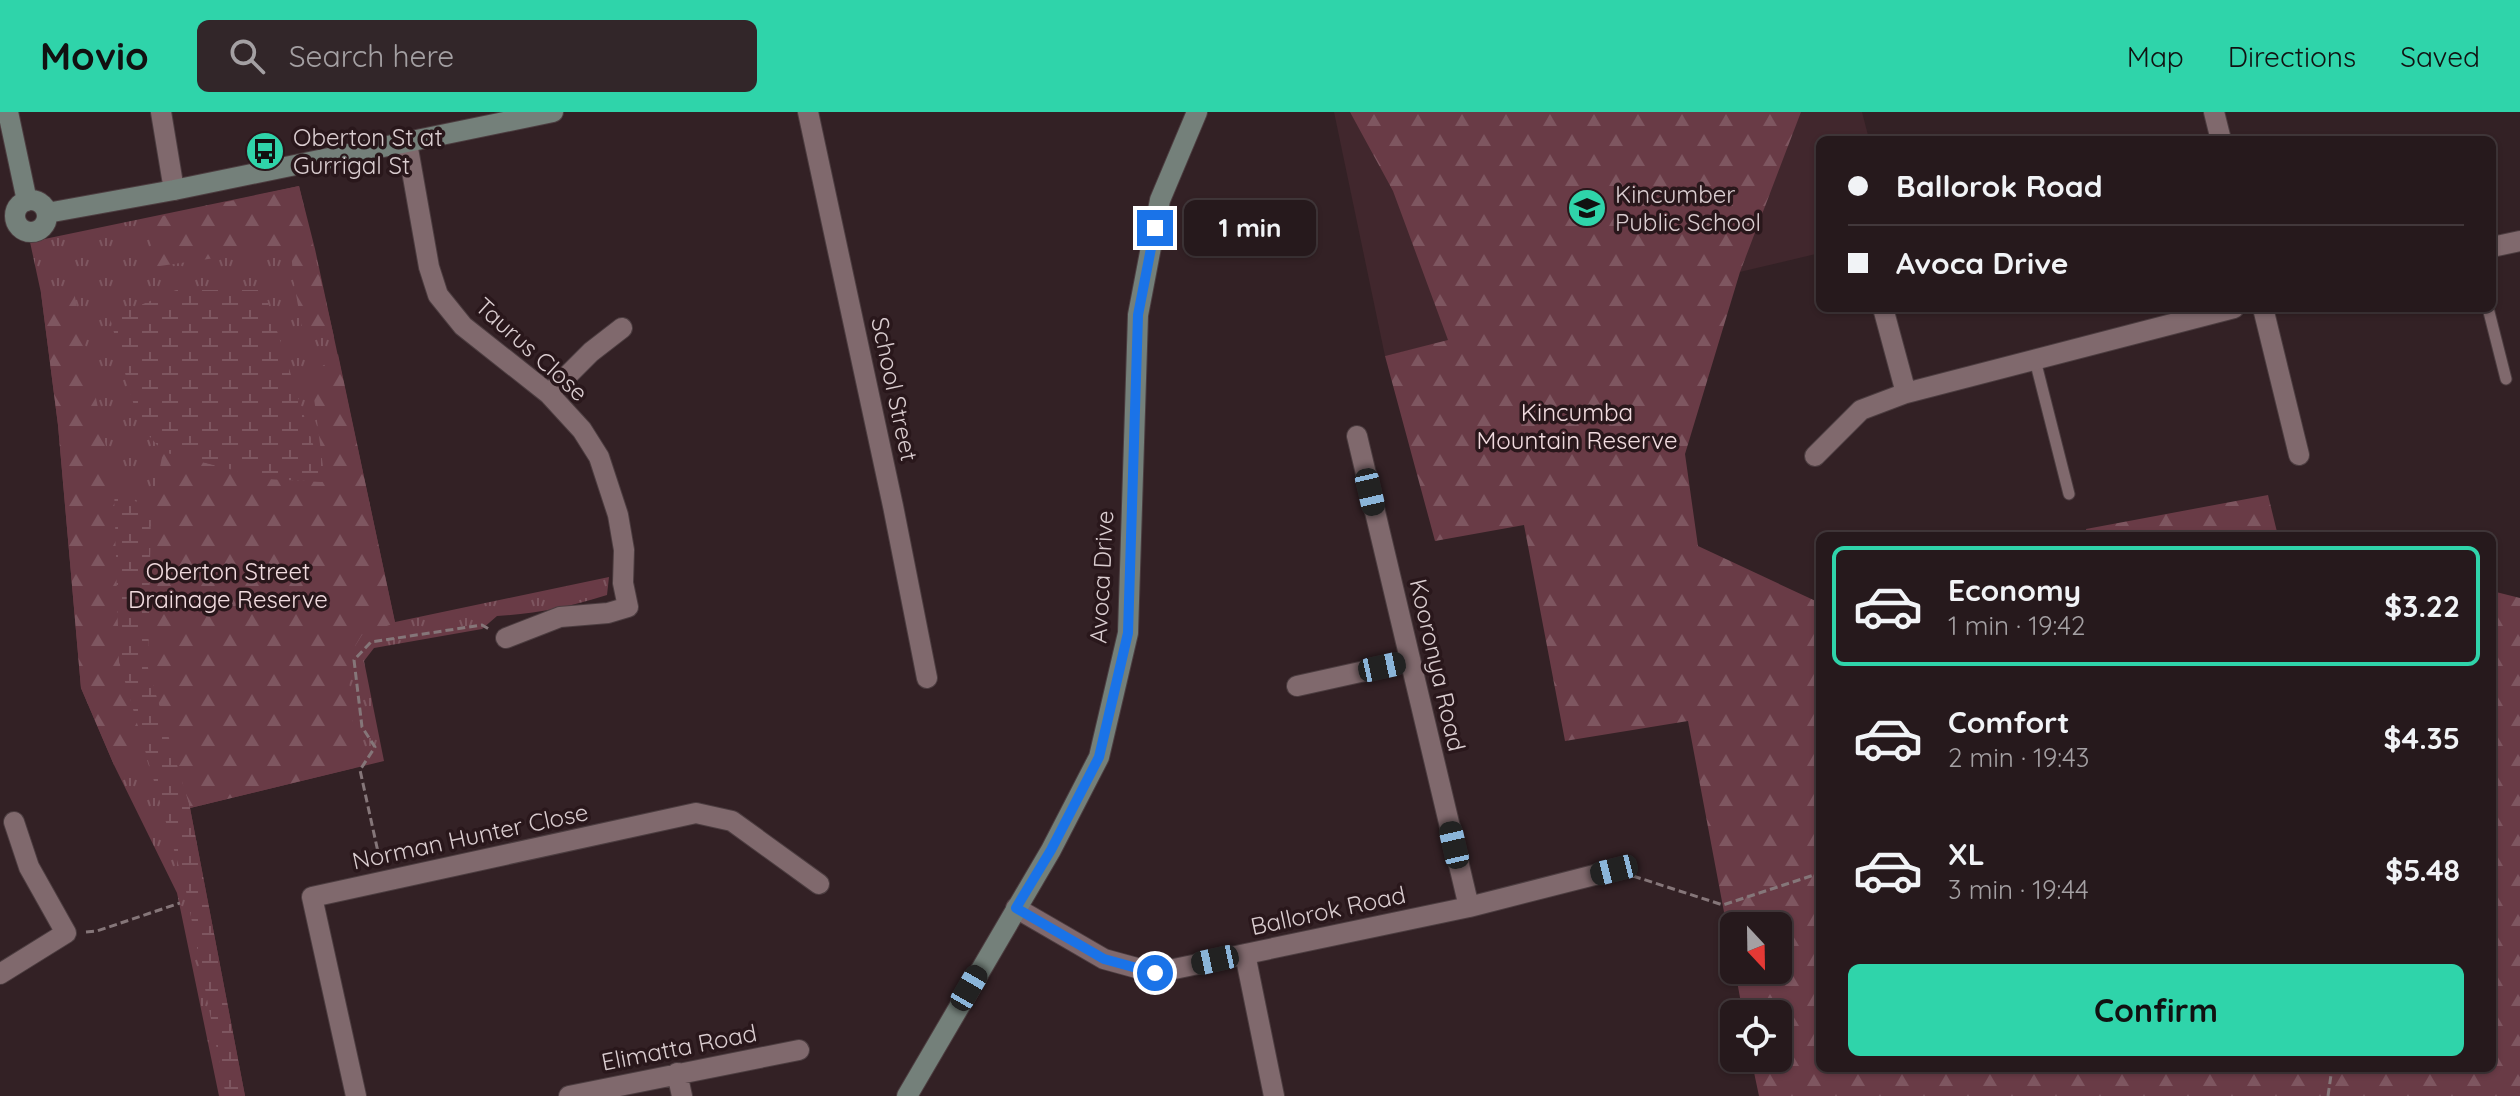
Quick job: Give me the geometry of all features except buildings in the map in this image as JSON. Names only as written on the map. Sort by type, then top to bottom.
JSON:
[{"type":"main road","points":[[8,112],[27,201]]},
{"type":"main road","points":[[47,213],[553,112]]},
{"type":"main road","name":"Avoca Drive","points":[[907,1096],[1051,850],[1099,757],[1128,633],[1138,315],[1160,200],[1197,112]]},
{"type":"main road","points":[[27,201],[42,204],[47,213],[45,224],[37,231],[26,231],[8,222],[27,201]]},
{"type":"street","points":[[161,112],[174,190]]},
{"type":"street","name":"School Street","points":[[808,112],[927,678]]},
{"type":"street","points":[[2214,112],[2220,136]]},
{"type":"street","name":"Taurus Close","points":[[407,143],[429,267],[438,295],[463,326],[549,394],[582,430],[599,457],[610,485],[624,550],[623,583],[628,607],[608,613],[560,617],[506,638]]},
{"type":"street","points":[[2496,246],[2520,241]]},
{"type":"street","points":[[1884,312],[1906,393]]},
{"type":"street","points":[[1815,456],[1861,410],[1906,393],[2219,312]]},
{"type":"street","points":[[2264,312],[2299,455]]},
{"type":"street","points":[[549,394],[591,352],[622,328]]},
{"type":"street","name":"Kooronya Road","points":[[1357,436],[1469,907]]},
{"type":"street","points":[[1297,686],[1410,661]]},
{"type":"street","name":"Norman Hunter Close","points":[[356,1096],[312,897],[696,813],[732,821],[819,884]]},
{"type":"street","points":[[0,974],[66,933],[29,867],[14,822]]},
{"type":"street","name":"Ballorok Road","points":[[1016,908],[1104,959],[1155,973],[1469,907],[1614,870]]},
{"type":"street","points":[[1245,954],[1274,1096]]},
{"type":"street","name":"Elimatta Road","points":[[569,1096],[799,1050]]},
{"type":"street","points":[[677,1073],[682,1096]]},
{"type":"lane","points":[[2489,312],[2506,379]]},
{"type":"lane","points":[[2035,360],[2069,494]]},
{"type":"path","points":[[385,881],[360,770],[375,747],[362,727],[354,660],[371,642],[482,625],[506,638]]},
{"type":"path","points":[[1614,870],[1723,905],[1816,874]]},
{"type":"path","points":[[66,933],[97,931],[180,903]]},
{"type":"path","points":[[2328,1096],[2331,1072]]},
{"type":"shaded area","name":"Kincumber Public School","points":[[1334,112],[1862,112],[1868,136],[1816,136],[1816,254],[1385,356]]},
{"type":"green space","name":"Kincumba Mountain Reserve","points":[[1350,112],[1801,112],[1740,272],[1685,454],[1698,546],[1816,601],[1816,1072],[2496,1072],[2496,592],[2520,598],[2520,1096],[1759,1096],[1754,1072],[1792,1072],[1792,1000],[1740,1000],[1738,984],[1792,984],[1792,912],[1724,912],[1688,721],[1565,741],[1524,525],[1435,541],[1385,356],[1448,340],[1393,191]]},
{"type":"green space","name":"Oberton Street Drainage Reserve","points":[[299,186],[395,622],[609,577],[607,595],[538,612],[497,616],[482,629],[374,648],[364,661],[384,761],[190,808],[245,1096],[219,1096],[177,893],[114,765],[81,688],[58,425],[41,293],[30,242]]},
{"type":"green space","points":[[299,186],[334,337],[304,338],[293,278],[291,247],[153,267],[149,219]]},
{"type":"green space","points":[[176,290],[264,290],[325,482],[269,479],[163,452],[139,424],[110,318]]},
{"type":"green space","points":[[74,292],[114,485],[119,661],[146,752],[114,765],[81,688],[58,425],[41,293]]},
{"type":"green space","points":[[338,354],[395,623],[362,635],[347,659],[354,734],[362,745],[354,768],[190,808],[148,668],[151,513],[163,452],[269,479],[325,482],[311,375]]},
{"type":"green space","points":[[114,485],[151,513],[148,668],[190,808],[245,1096],[226,1096],[186,891],[119,661]]},
{"type":"green space","points":[[2268,495],[2277,532],[2086,532],[2086,529]]},
{"type":"place","name":"Oberton St at Gurrigal St","points":[[265,151]]},
{"type":"place","name":"Kincumber Public School","points":[[1587,208]]},
{"type":"route","points":[[1155,228],[1138,315],[1128,633],[1099,757],[1051,850],[1016,908],[1104,959],[1155,973]]}]
